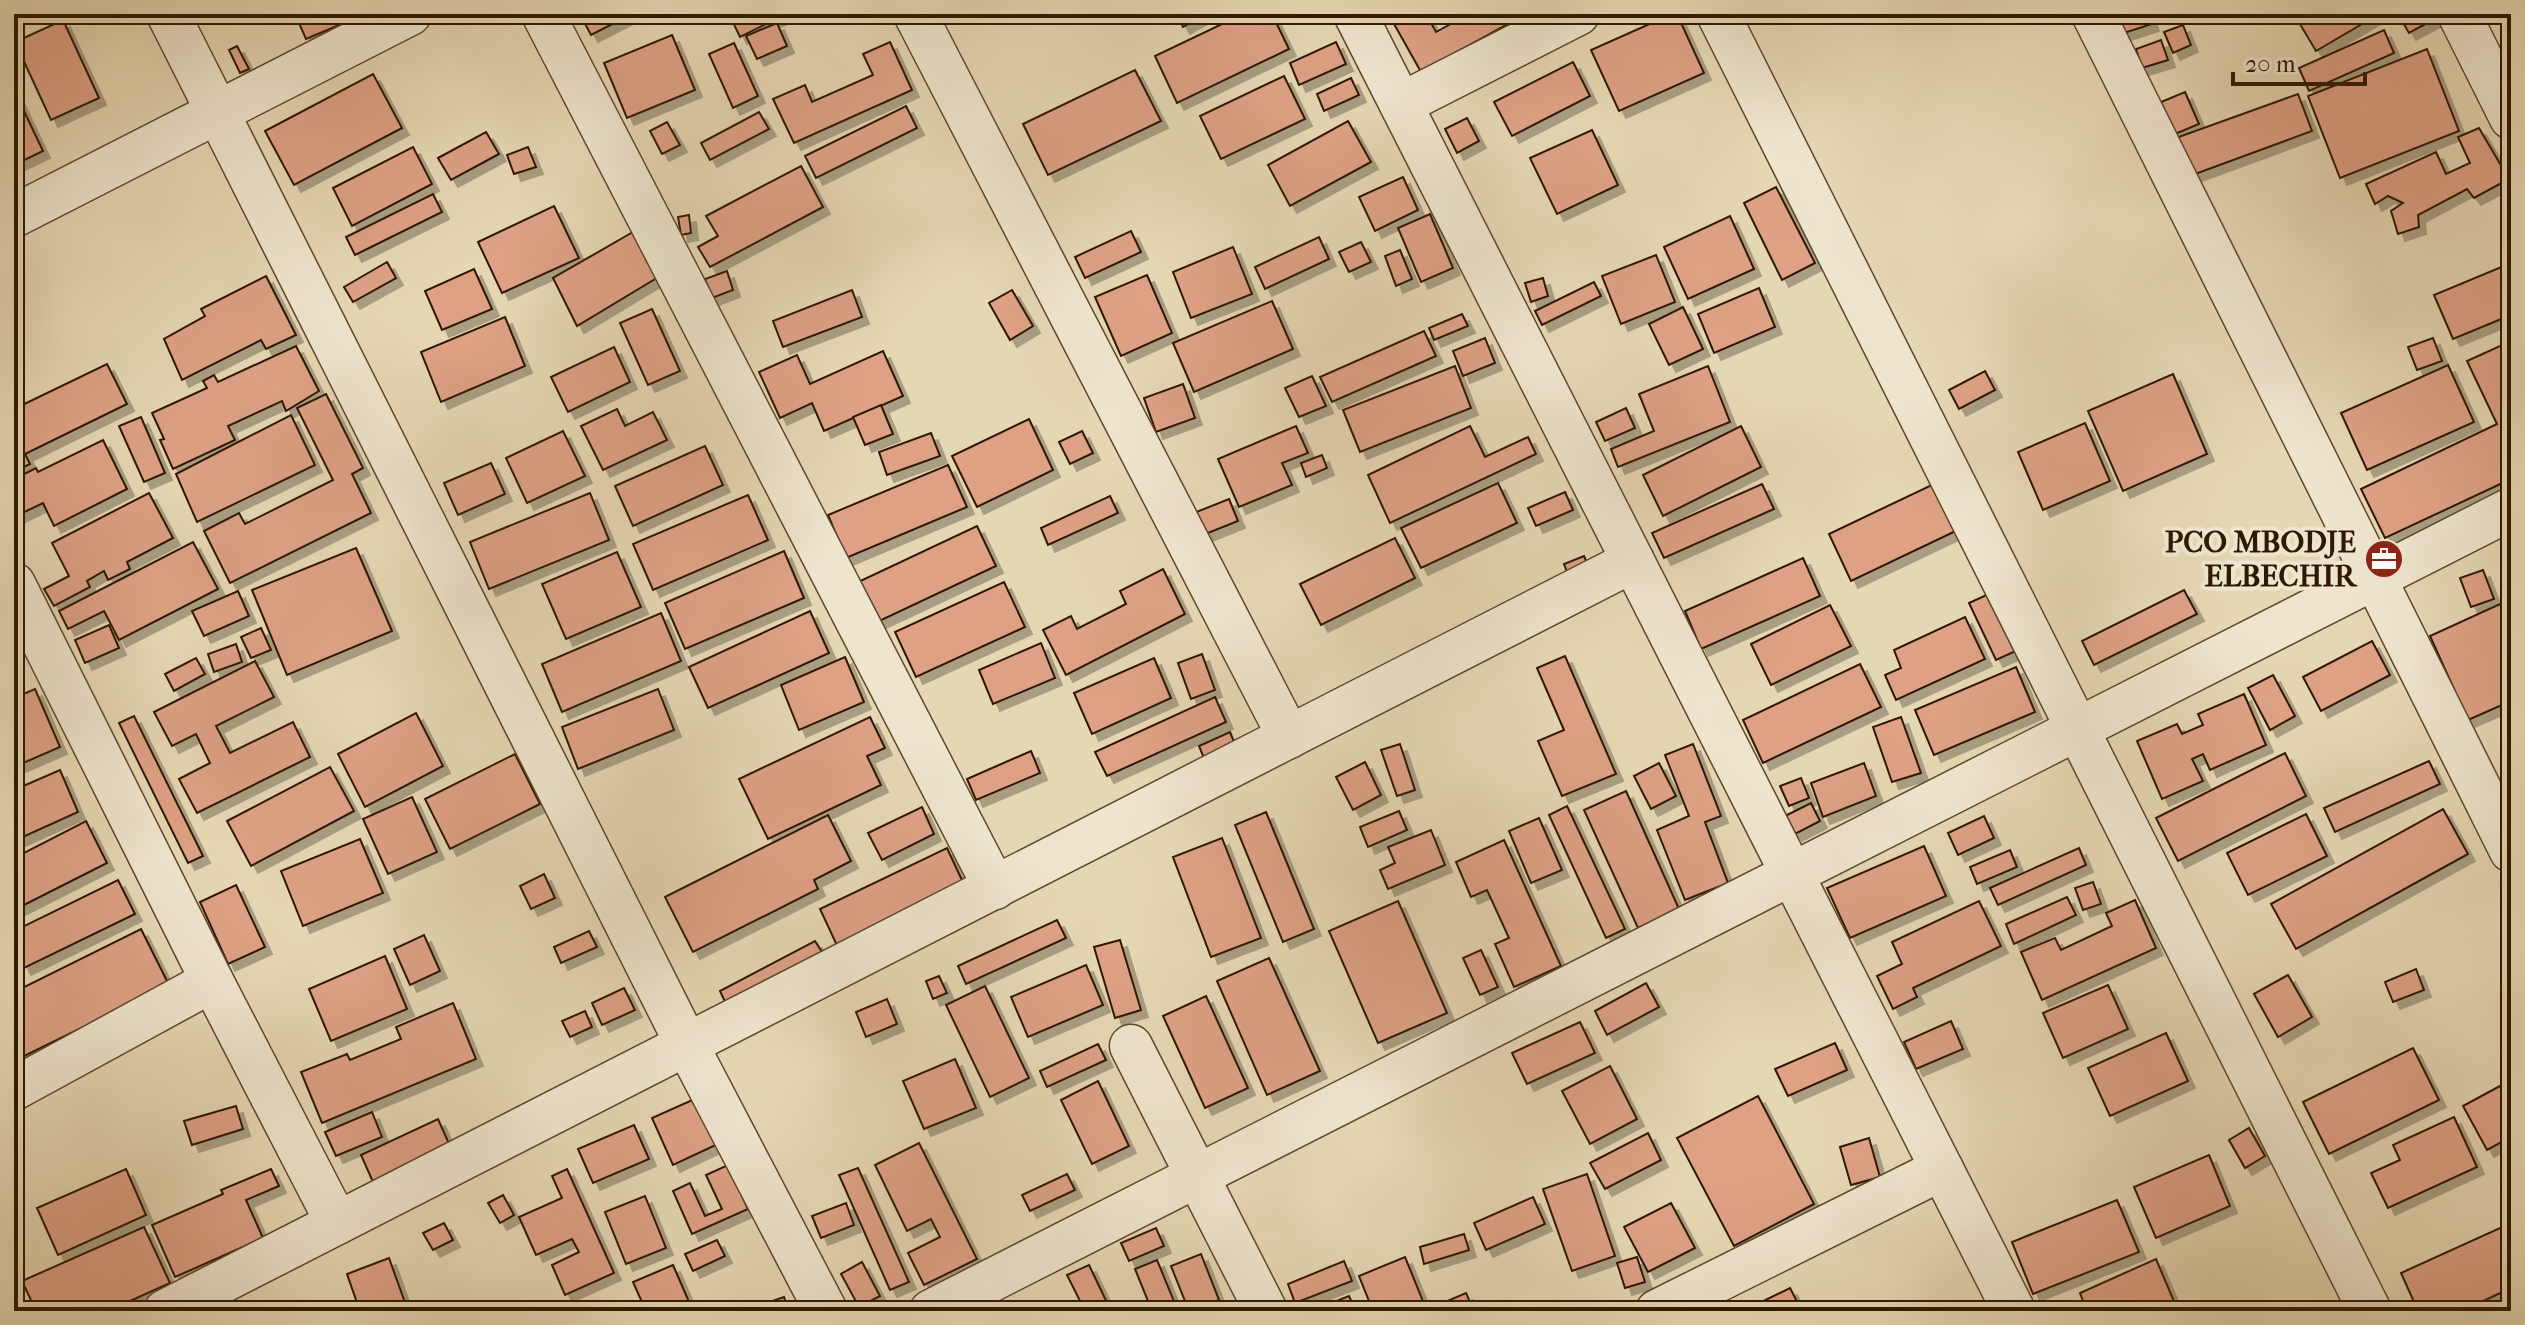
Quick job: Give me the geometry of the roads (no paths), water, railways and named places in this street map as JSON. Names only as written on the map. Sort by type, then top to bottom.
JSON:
[{"type":"street","points":[[168,14],[687,1045],[826,1311]]},
{"type":"street","points":[[14,216],[410,14]]},
{"type":"street","points":[[543,14],[995,888]]},
{"type":"street","points":[[915,14],[1289,737]]},
{"type":"street","points":[[1355,14],[2014,1311]]},
{"type":"street","points":[[1401,104],[1578,14]]},
{"type":"street","points":[[1718,14],[2370,1311]]},
{"type":"street","points":[[2093,14],[2511,851]]},
{"type":"street","points":[[2459,14],[2511,118]]},
{"type":"street","points":[[931,1311],[2511,509]]},
{"type":"street","points":[[165,1311],[1633,561]]},
{"type":"street","points":[[14,584],[337,1223]]},
{"type":"street","points":[[14,1089],[212,981]]},
{"type":"street","points":[[1131,1046],[1266,1311]]},
{"type":"street","points":[[1657,1311],[1942,1169]]},
{"type":"place","name":"PCO MBODJE ELBECHIR","points":[[2384,559]]}]
